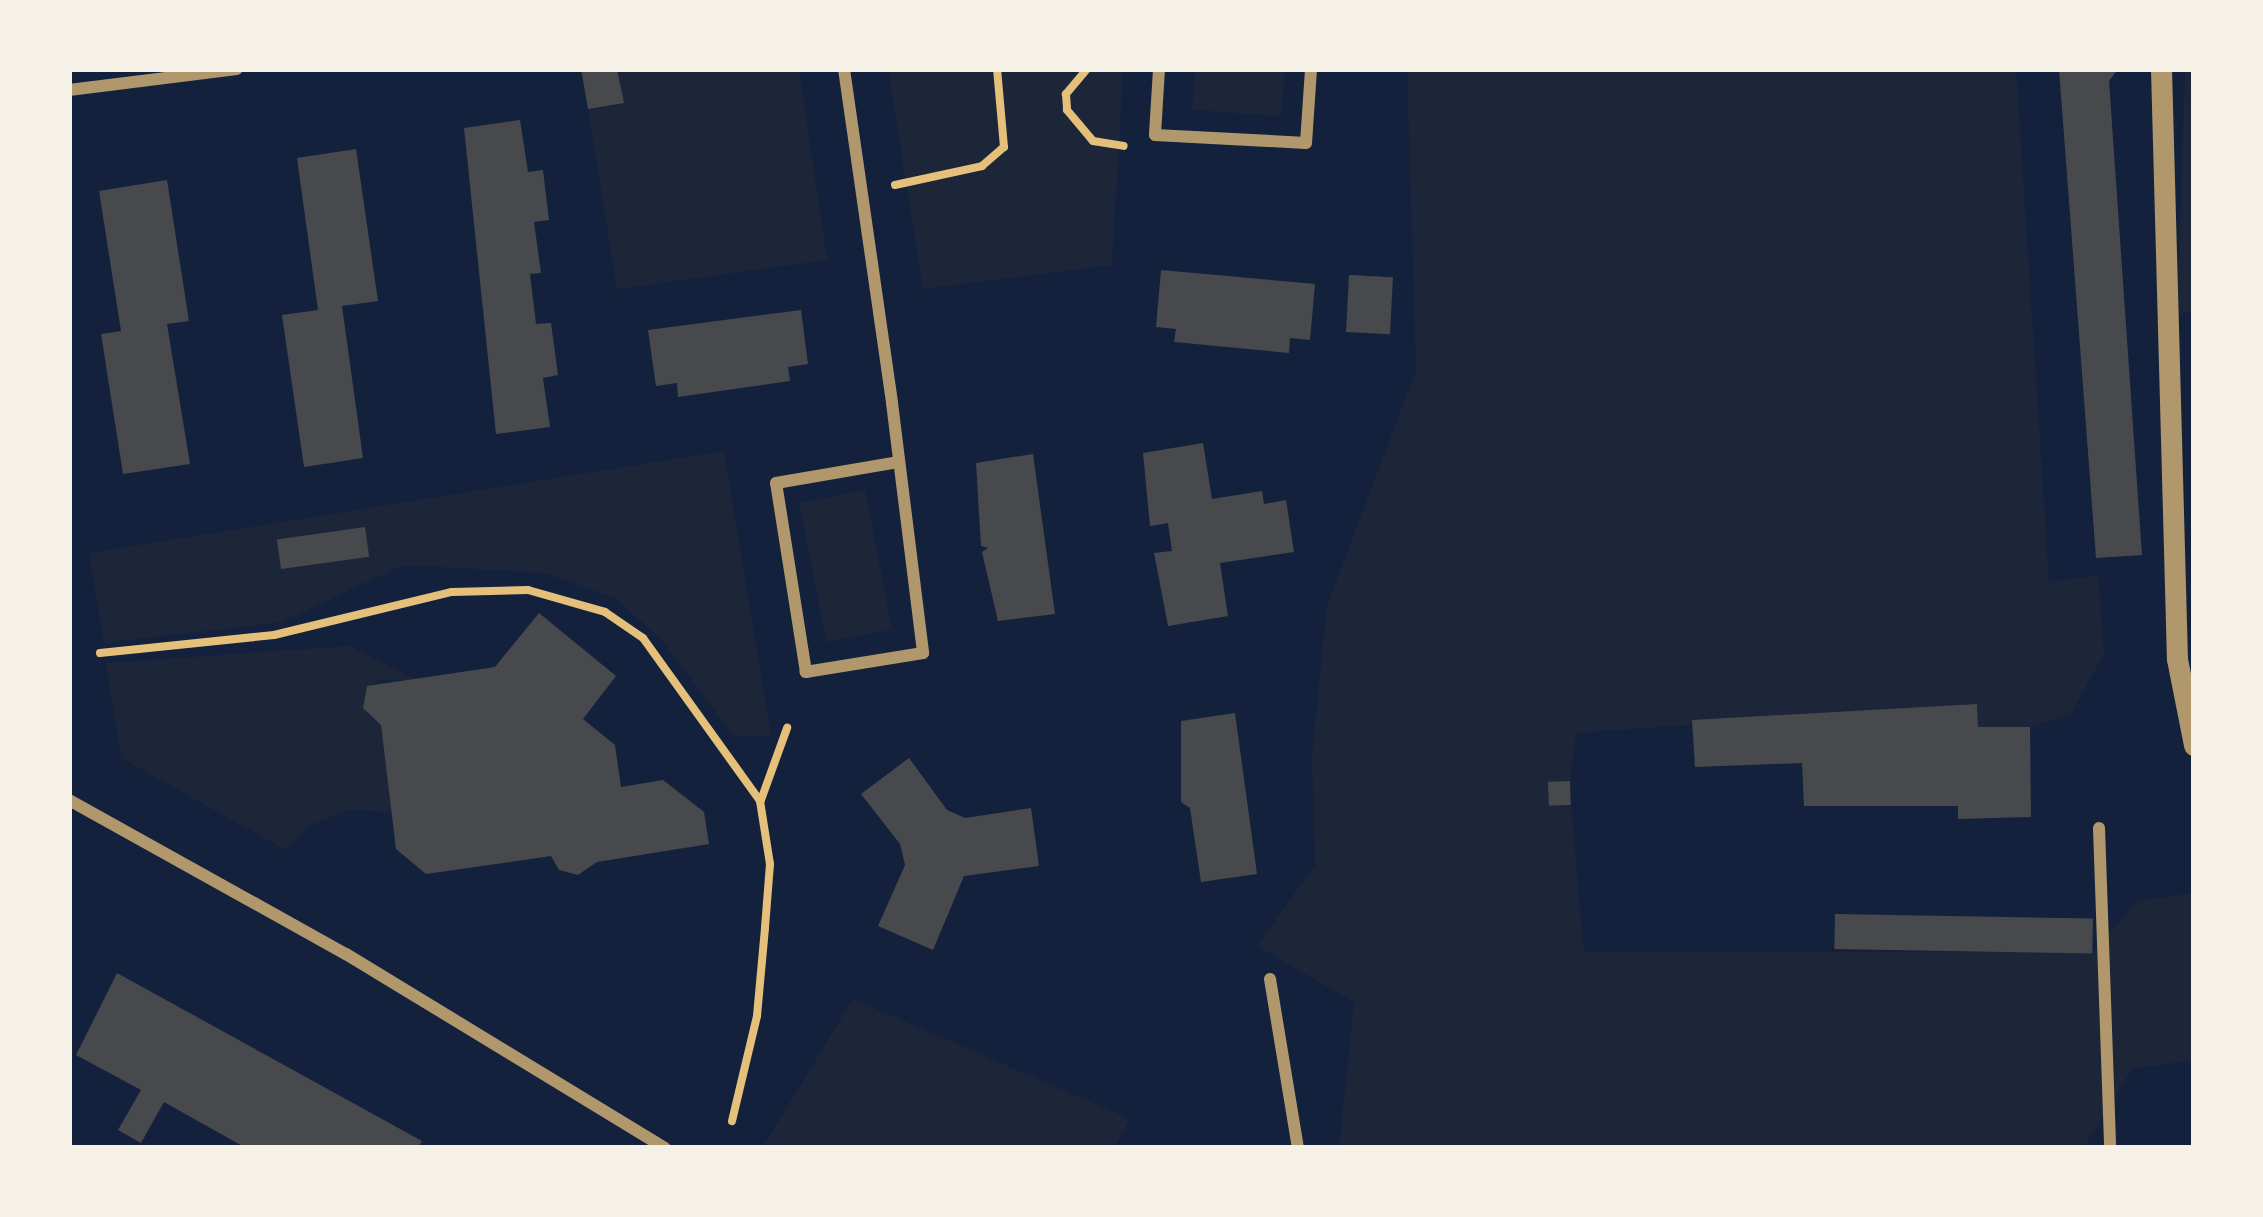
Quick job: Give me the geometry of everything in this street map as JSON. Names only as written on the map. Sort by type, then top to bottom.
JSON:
[{"type":"street","points":[[69,90],[237,69]]},
{"type":"street","points":[[844,69],[899,461],[923,653],[806,672],[776,483],[899,461]]},
{"type":"street","points":[[1159,69],[1155,135],[1306,143],[1311,69]]},
{"type":"street","points":[[2162,69],[2177,658],[2194,745]]},
{"type":"street","points":[[69,800],[366,965],[665,1148]]},
{"type":"street","points":[[2099,828],[2110,1148]]},
{"type":"street","points":[[1270,979],[1298,1148]]},
{"type":"path","points":[[895,185],[982,166],[1004,147],[997,69]]},
{"type":"path","points":[[1087,69],[1066,94],[1066,110],[1093,140],[1124,146]]},
{"type":"path","points":[[100,653],[274,634],[452,592],[528,590],[605,612],[643,638],[760,801],[770,864],[763,950],[732,1121]]},
{"type":"path","points":[[760,801],[787,728]]},
{"type":"shaded area","points":[[617,69],[799,69],[827,260],[617,289],[588,109],[623,103]]},
{"type":"shaded area","points":[[888,69],[1123,69],[1112,265],[923,289]]},
{"type":"shaded area","points":[[1195,69],[1285,69],[1281,116],[1192,110]]},
{"type":"shaded area","points":[[1407,69],[2016,69],[2049,581],[2098,576],[2104,653],[2071,714],[2030,727],[1978,727],[1977,704],[1576,733],[1570,781],[1548,782],[1549,806],[1571,805],[1584,952],[2092,952],[2138,901],[2194,893],[2194,1060],[2132,1069],[2083,1148],[1339,1148],[1354,1002],[1257,946],[1315,865],[1312,754],[1327,606],[1416,370]]},
{"type":"shaded area","points":[[2185,69],[2194,69],[2192,312],[2177,314]]},
{"type":"shaded area","points":[[724,451],[771,736],[734,736],[664,643],[616,598],[544,573],[404,565],[281,622],[104,643],[89,553]]},
{"type":"shaded area","points":[[865,490],[892,629],[826,642],[799,503]]},
{"type":"shaded area","points":[[350,646],[418,680],[376,680],[362,701],[381,725],[392,812],[349,810],[309,826],[286,850],[121,758],[106,663]]},
{"type":"shaded area","points":[[853,999],[1130,1119],[1114,1148],[762,1148]]},
{"type":"building","points":[[581,69],[617,69],[624,103],[588,109]]},
{"type":"building","points":[[2059,69],[2118,69],[2109,81],[2142,555],[2096,558]]},
{"type":"building","points":[[520,120],[528,172],[543,170],[549,220],[534,222],[541,273],[530,274],[536,324],[551,323],[558,375],[543,378],[550,427],[496,434],[464,128]]},
{"type":"building","points":[[356,149],[378,301],[342,306],[363,458],[304,467],[282,315],[318,310],[297,158]]},
{"type":"building","points":[[167,180],[189,321],[167,324],[190,464],[123,474],[101,334],[121,331],[99,191]]},
{"type":"building","points":[[1161,270],[1315,284],[1310,340],[1290,338],[1289,353],[1174,342],[1176,329],[1156,327]]},
{"type":"building","points":[[1349,275],[1393,277],[1390,334],[1346,332]]},
{"type":"building","points":[[801,310],[808,364],[788,367],[790,381],[678,397],[677,383],[656,386],[648,330]]},
{"type":"building","points":[[1203,443],[1212,499],[1262,491],[1264,504],[1286,500],[1294,552],[1220,563],[1228,616],[1168,626],[1154,553],[1172,551],[1168,523],[1150,526],[1143,453]]},
{"type":"building","points":[[1033,454],[1055,614],[998,621],[982,552],[988,548],[981,546],[976,463]]},
{"type":"building","points":[[365,527],[369,557],[281,569],[277,539]]},
{"type":"building","points":[[539,613],[616,676],[583,719],[615,745],[621,787],[663,780],[704,812],[709,844],[597,862],[578,875],[559,870],[551,856],[426,874],[396,849],[381,725],[363,708],[367,686],[495,667]]},
{"type":"building","points":[[1977,704],[1978,727],[2030,727],[2031,817],[1958,819],[1958,806],[1804,806],[1802,763],[1695,767],[1692,720]]},
{"type":"building","points":[[1235,713],[1257,874],[1201,882],[1190,808],[1181,802],[1181,721]]},
{"type":"building","points":[[909,758],[947,810],[965,818],[1031,808],[1039,866],[964,876],[933,950],[878,926],[905,865],[900,844],[861,794]]},
{"type":"building","points":[[1570,781],[1571,805],[1549,806],[1548,782]]},
{"type":"building","points":[[1835,914],[2093,919],[2092,953],[1834,949]]},
{"type":"building","points":[[117,973],[422,1141],[418,1148],[246,1148],[164,1102],[141,1143],[118,1130],[141,1090],[76,1055]]}]
